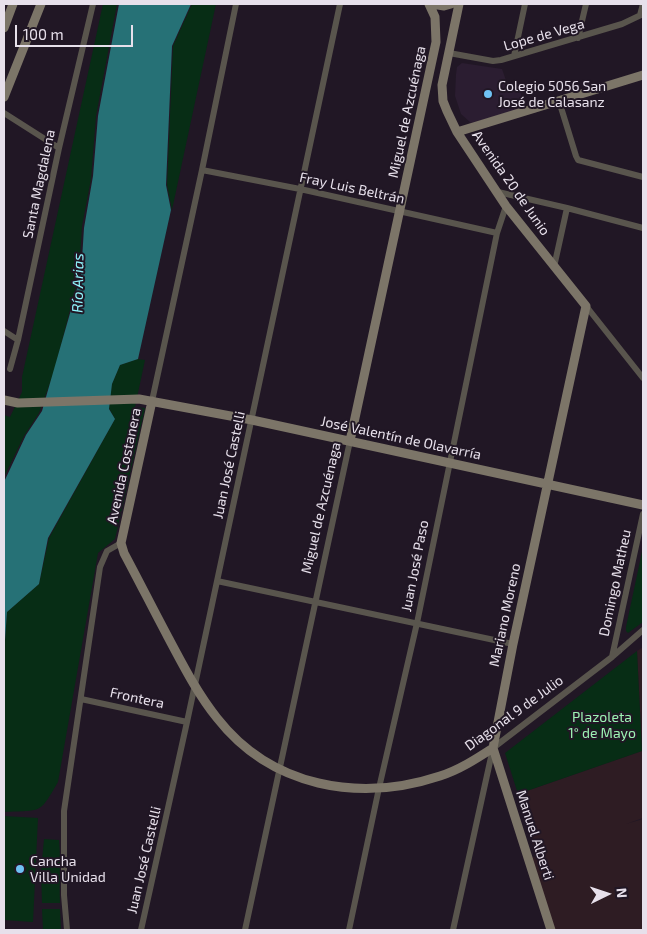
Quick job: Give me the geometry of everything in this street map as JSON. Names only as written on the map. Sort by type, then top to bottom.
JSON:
[{"type":"street","points":[[4,28],[13,4]]},
{"type":"street","points":[[4,97],[41,4]]},
{"type":"street","name":"Santa Magdalena","points":[[10,369],[93,4]]},
{"type":"street","name":"Avenida Costanera","points":[[67,930],[64,895],[64,812],[100,567],[107,551],[121,544],[236,4]]},
{"type":"street","name":"Juan José Castelli","points":[[141,930],[340,4]]},
{"type":"street","name":"Miguel de Azcuénaga","points":[[245,930],[314,602],[436,42],[435,17],[429,4]]},
{"type":"street","points":[[432,4],[444,6],[451,4]]},
{"type":"street","name":"Avenida 20 de Junio","points":[[459,4],[442,93],[447,111],[458,132],[506,206],[643,378]]},
{"type":"street","points":[[514,56],[525,4]]},
{"type":"street","points":[[578,38],[586,4]]},
{"type":"street","points":[[642,14],[643,4]]},
{"type":"street","name":"Lope de Vega","points":[[449,53],[493,61],[578,38],[622,24],[642,14]]},
{"type":"street","points":[[458,132],[643,75]]},
{"type":"street","points":[[559,101],[578,160],[643,176]]},
{"type":"street","points":[[4,113],[59,148]]},
{"type":"street","name":"Fray Luis Beltrán","points":[[202,170],[497,233]]},
{"type":"street","points":[[498,192],[643,228]]},
{"type":"street","name":"Juan José Paso","points":[[349,930],[417,623],[448,462],[497,233],[506,206]]},
{"type":"street","points":[[554,267],[567,208]]},
{"type":"street","name":"Mariano Moreno","points":[[453,930],[586,306]]},
{"type":"street","points":[[4,331],[18,340]]},
{"type":"street","name":"José Valentín de Olavarría","points":[[4,400],[18,403],[135,399],[252,420],[643,506]]},
{"type":"street","name":"Domingo Matheu","points":[[612,657],[643,514]]},
{"type":"street","name":"Diagonal 9 de Julio","points":[[121,544],[194,687],[231,735],[255,755],[280,770],[320,785],[353,789],[410,784],[441,776],[467,765],[493,748],[612,657],[643,630]]},
{"type":"street","points":[[217,581],[513,644]]},
{"type":"street","name":"Frontera","points":[[81,699],[187,722]]},
{"type":"street","name":"Manuel Alberti","points":[[493,748],[551,930]]},
{"type":"shaded area","points":[[119,4],[191,4],[172,46],[166,185],[171,210],[138,359],[120,365],[112,384],[109,409],[115,419],[48,538],[39,584],[7,612],[4,654],[4,482],[26,435],[42,411],[81,275],[84,228],[93,176],[98,116]]},
{"type":"shaded area","name":"Colegio 5056 San José de Calasanz","points":[[462,63],[502,69],[510,92],[520,90],[524,108],[471,123],[461,114],[455,96],[457,67]]},
{"type":"shaded area","points":[[643,647],[643,818],[626,824],[643,819],[643,930],[551,930],[529,859],[536,856],[518,794],[642,751],[637,651]]},
{"type":"green space","points":[[103,4],[117,4],[96,116],[91,179],[82,226],[79,275],[54,372],[39,413],[24,436],[4,477],[4,415],[10,417],[22,392],[22,377]]},
{"type":"green space","points":[[192,4],[216,4],[172,210],[167,185],[173,46]]},
{"type":"green space","points":[[138,359],[145,360],[135,407],[145,408],[115,539],[98,553],[58,782],[47,800],[38,809],[4,812],[4,655],[7,612],[39,584],[49,538],[115,419],[109,408],[112,384],[120,365]]},
{"type":"green space","points":[[643,547],[643,622],[628,633],[626,627]]},
{"type":"green space","name":"Plazoleta 1° de Mayo","points":[[637,651],[642,751],[518,794],[505,753]]},
{"type":"green space","name":"Cancha Villa Unidad","points":[[4,816],[38,818],[33,922],[4,920]]},
{"type":"green space","points":[[44,839],[59,840],[60,903],[42,903],[41,871]]},
{"type":"green space","points":[[42,909],[60,909],[61,930],[43,930]]},
{"type":"place","name":"Colegio 5056 San José de Calasanz","points":[[488,94]]},
{"type":"place","name":"Cancha Villa Unidad","points":[[20,869]]},
{"type":"water label","name":"Río Arias","points":[[78,283]]}]
